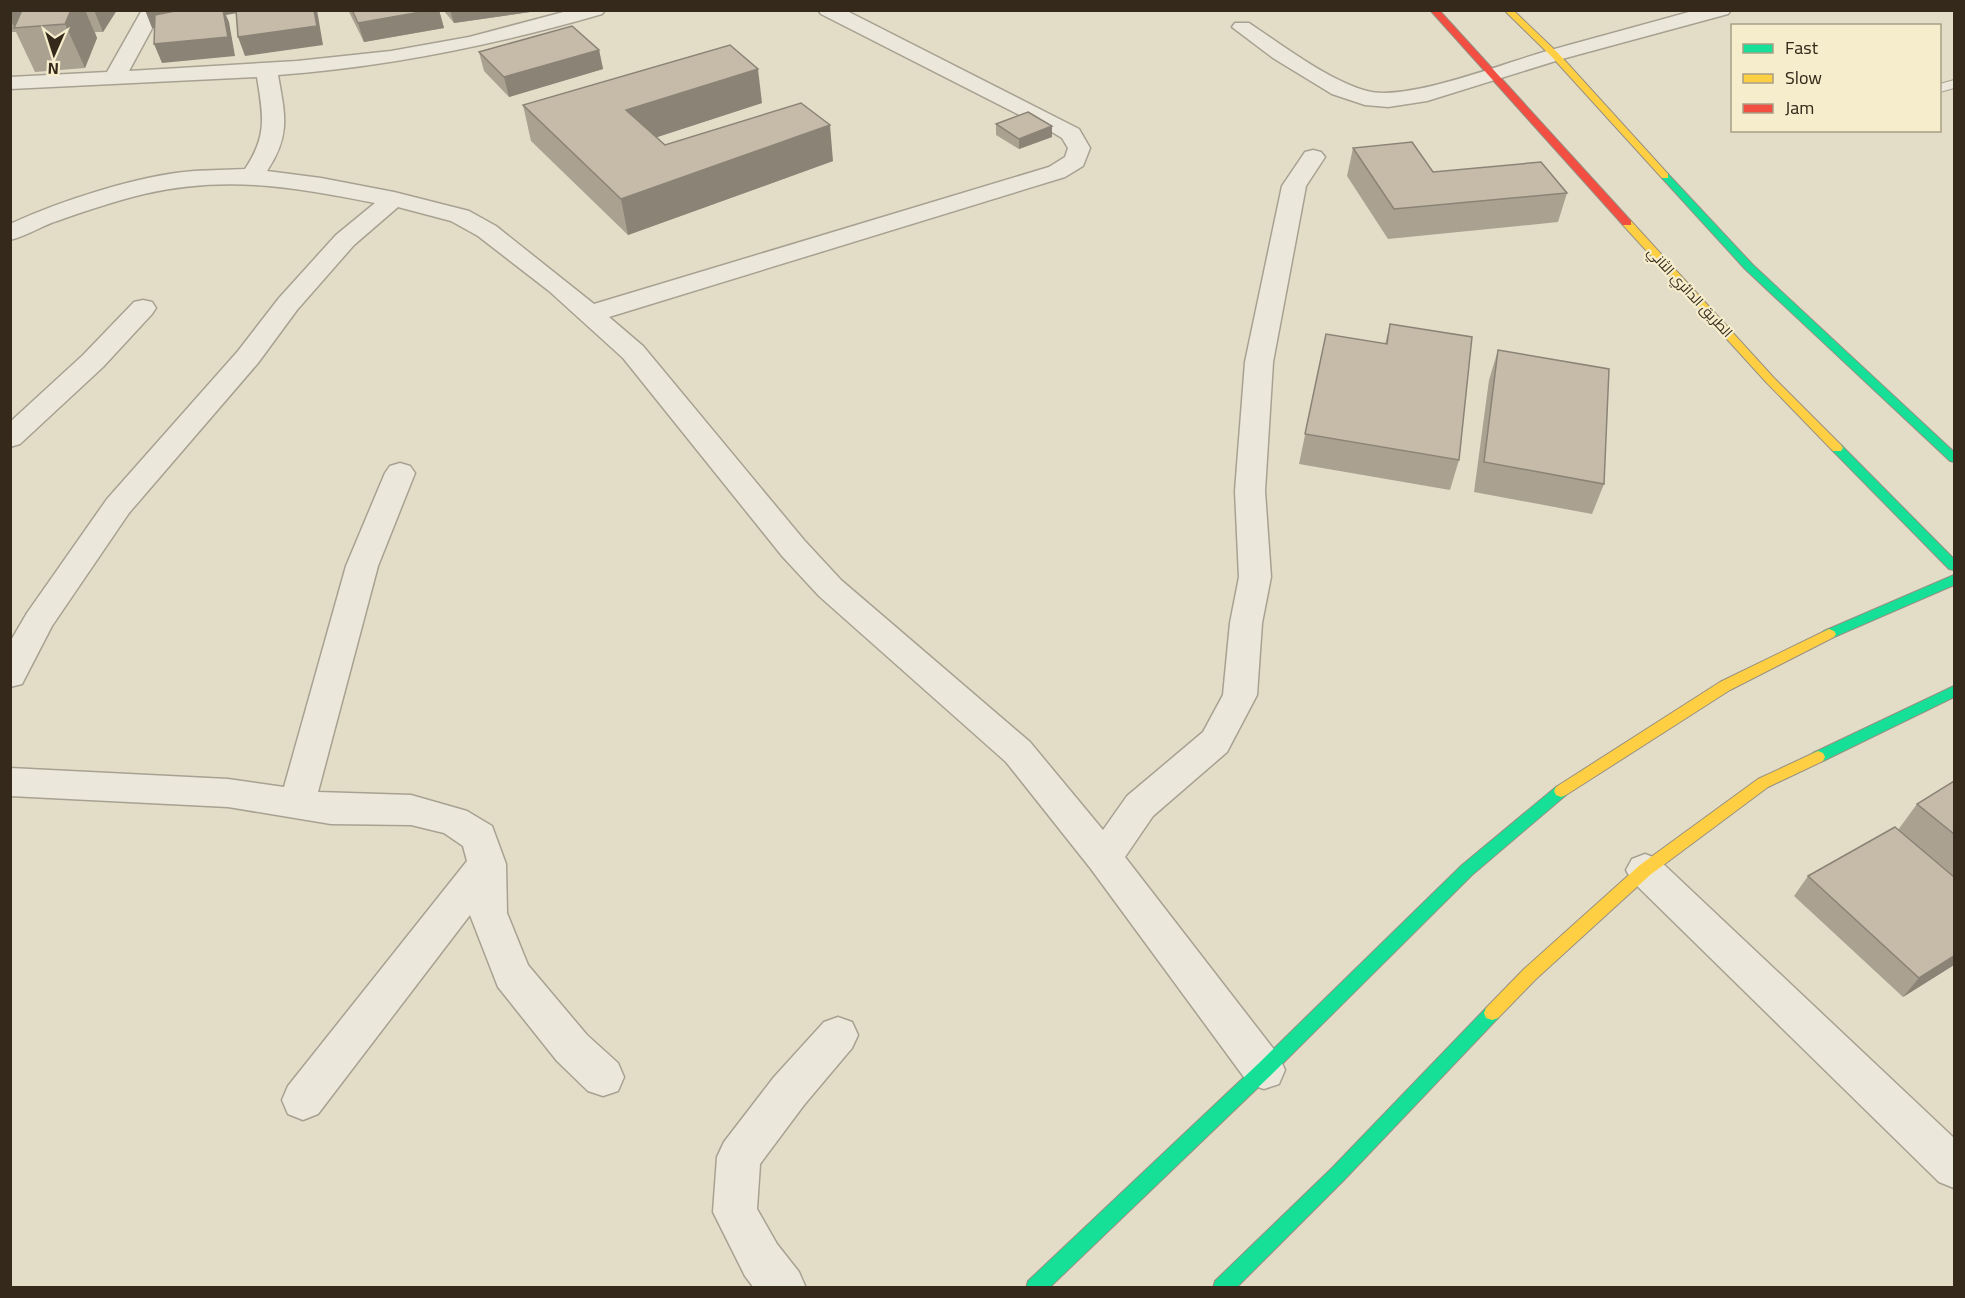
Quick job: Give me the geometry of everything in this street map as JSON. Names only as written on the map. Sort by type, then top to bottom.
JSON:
[{"type":"main road","name":"الطريق الدائري الثاني","points":[[1434,10],[1770,380],[1954,566]]},
{"type":"main road","points":[[1508,10],[1555,55],[1749,267],[1954,458]]},
{"type":"main road","points":[[1924,429],[1954,443]]},
{"type":"main road","points":[[1035,1287],[1264,1070],[1467,870],[1566,787],[1725,686],[1853,622],[1954,580]]},
{"type":"main road","points":[[1222,1287],[1338,1174],[1530,974],[1645,870],[1763,783],[1954,691]]},
{"type":"street","points":[[115,77],[152,10]]},
{"type":"street","points":[[10,83],[267,68],[369,59],[489,39],[595,10]]},
{"type":"street","points":[[590,314],[975,198],[1057,172],[1075,161],[1078,148],[1071,134],[1056,124],[828,10]]},
{"type":"street","points":[[1242,27],[1280,54],[1340,89],[1365,98],[1388,100],[1419,96],[1555,55],[1721,10]]},
{"type":"street","points":[[252,176],[267,154],[274,137],[276,119],[267,68]]},
{"type":"street","points":[[1104,858],[1140,806],[1215,742],[1240,695],[1246,623],[1255,577],[1250,491],[1258,362],[1294,186],[1312,157]]},
{"type":"street","points":[[10,233],[46,216],[140,188],[192,178],[252,176],[321,185],[394,199],[460,216],[487,231],[590,314],[633,352],[793,548],[830,588],[1018,752],[1104,858],[1264,1070]]},
{"type":"street","points":[[10,675],[38,621],[118,506],[248,357],[288,304],[338,248],[394,199]]},
{"type":"street","points":[[16,428],[93,361],[142,308]]},
{"type":"street","points":[[297,804],[362,566],[400,473]]},
{"type":"street","points":[[10,782],[228,793],[331,809],[411,810],[454,821],[478,837],[487,864],[488,913],[512,975],[572,1048],[603,1077]]},
{"type":"street","points":[[303,1100],[487,864]]},
{"type":"street","points":[[1645,870],[1954,1167]]},
{"type":"street","points":[[783,1287],[761,1260],[735,1212],[739,1157],[789,1091],[838,1035]]},
{"type":"building","points":[[22,10],[71,10],[65,24],[14,28]]},
{"type":"building","points":[[180,10],[223,10],[228,37],[154,44],[155,15]]},
{"type":"building","points":[[236,10],[314,10],[317,26],[238,37]]},
{"type":"building","points":[[352,10],[432,10],[358,23]]},
{"type":"building","points":[[572,26],[599,50],[504,77],[479,52]]},
{"type":"building","points":[[730,45],[758,69],[626,110],[665,145],[801,103],[830,125],[621,199],[523,105]]},
{"type":"building","points":[[1028,112],[1052,126],[1019,139],[996,124]]},
{"type":"building","points":[[1412,142],[1433,172],[1541,162],[1567,193],[1394,209],[1353,148]]},
{"type":"building","points":[[1390,324],[1472,337],[1459,460],[1305,434],[1326,334],[1387,344]]},
{"type":"building","points":[[1498,350],[1609,369],[1604,484],[1484,462]]},
{"type":"building","points":[[1954,781],[1954,834],[1917,804]]},
{"type":"building","points":[[1895,827],[1954,877],[1954,956],[1919,978],[1808,876]]},
{"type":"traffic: fast","points":[[1665,176],[1749,267],[1954,458]]},
{"type":"traffic: fast","points":[[1837,448],[1954,566]]},
{"type":"traffic: fast","points":[[1829,634],[1954,580]]},
{"type":"traffic: fast","points":[[1818,757],[1954,691]]},
{"type":"traffic: fast","points":[[1035,1288],[1264,1070],[1467,870],[1561,791]]},
{"type":"traffic: fast","points":[[1222,1288],[1338,1174],[1492,1013]]},
{"type":"traffic: slow","points":[[1508,10],[1555,55],[1665,176]]},
{"type":"traffic: slow","points":[[1627,223],[1770,380],[1837,448]]},
{"type":"traffic: slow","points":[[1561,791],[1725,686],[1829,634]]},
{"type":"traffic: slow","points":[[1492,1013],[1530,974],[1645,870],[1763,783],[1818,757]]},
{"type":"traffic: jam","points":[[1434,10],[1627,223]]}]
